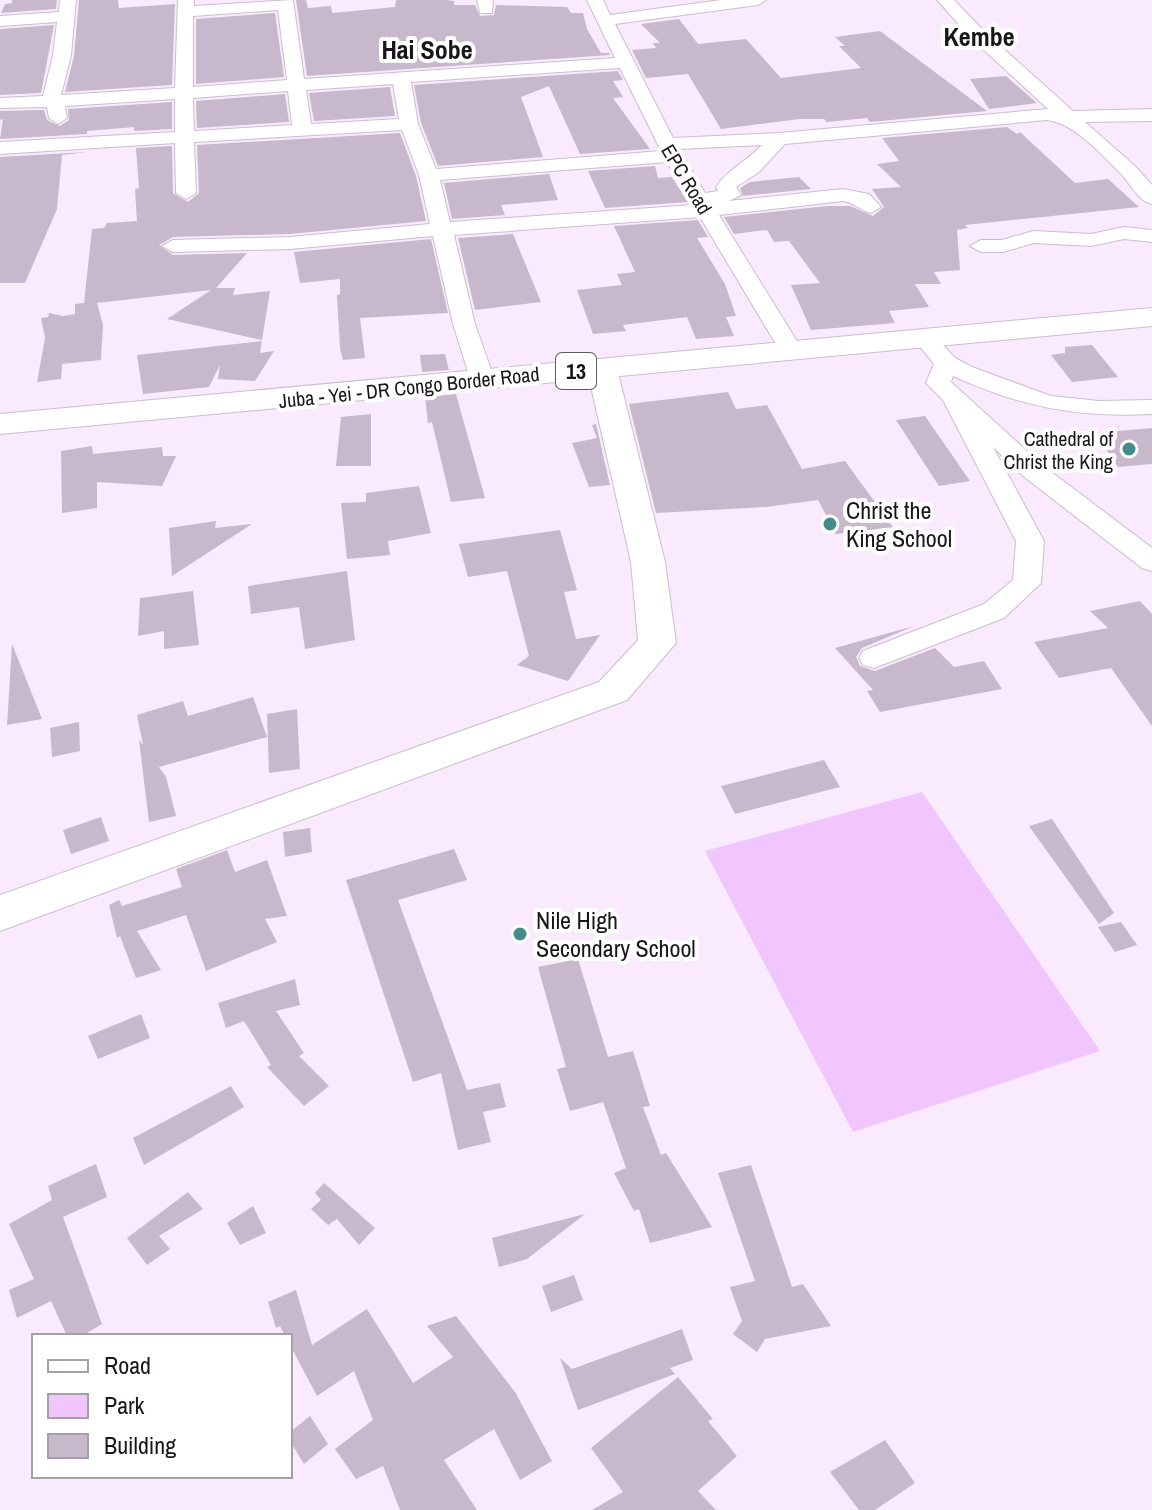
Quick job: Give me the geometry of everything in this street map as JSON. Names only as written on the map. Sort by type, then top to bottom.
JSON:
[{"type":"main road","name":"Juba - Yei - DR Congo Border Road","points":[[0,424],[791,351],[937,351],[1152,317]]},
{"type":"street","name":"EPC Road","points":[[595,0],[670,150],[791,351]]},
{"type":"street","points":[[607,20],[758,0]]},
{"type":"street","points":[[945,0],[979,36],[1128,170],[1152,198]]},
{"type":"street","points":[[186,193],[183,136],[185,6],[286,2],[302,130]]},
{"type":"street","points":[[0,21],[67,8],[62,55],[51,100]]},
{"type":"street","points":[[0,103],[625,62]]},
{"type":"street","points":[[401,77],[409,124],[429,175],[440,230],[482,378]]},
{"type":"street","points":[[51,100],[55,103],[63,145]]},
{"type":"street","points":[[429,175],[1034,115],[1152,115]]},
{"type":"street","points":[[0,148],[409,124]]},
{"type":"street","points":[[703,205],[731,195],[726,187],[731,179],[752,168],[779,139]]},
{"type":"street","points":[[173,246],[290,243],[843,195],[862,198],[871,207]]},
{"type":"street","points":[[981,246],[1003,246],[1033,237],[1091,240],[1124,233],[1152,236]]},
{"type":"street","points":[[937,351],[938,383],[1032,470],[1152,562]]},
{"type":"street","points":[[937,351],[969,377],[1004,386],[1047,403],[1119,409],[1152,407]]},
{"type":"street","points":[[0,913],[613,691],[657,643],[648,562],[602,369]]},
{"type":"street","points":[[874,658],[994,611],[1027,583],[1030,541],[953,397]]},
{"type":"green space","points":[[922,792],[1100,1051],[853,1132],[705,851]]},
{"type":"building","points":[[12,0],[57,0],[56,9],[1,13],[5,4],[12,3]]},
{"type":"building","points":[[79,0],[118,0],[119,8],[175,4],[172,85],[65,92],[74,56]]},
{"type":"building","points":[[296,0],[306,0],[308,8],[331,6],[332,13],[395,7],[396,0],[445,0],[454,1],[454,5],[475,5],[480,16],[494,15],[496,5],[567,7],[571,13],[583,13],[587,29],[601,53],[610,55],[307,76]]},
{"type":"building","points":[[275,13],[284,77],[196,84],[196,19]]},
{"type":"building","points":[[679,19],[698,44],[746,39],[781,78],[861,68],[839,46],[845,46],[835,37],[880,31],[987,111],[870,122],[867,118],[827,122],[824,119],[800,119],[721,129],[688,74],[646,78],[632,50],[656,48],[653,43],[660,43],[641,24]]},
{"type":"building","points":[[54,25],[41,93],[0,95],[0,29]]},
{"type":"building","points":[[618,71],[623,80],[613,81],[623,97],[613,98],[650,149],[580,154],[549,86],[521,97],[543,157],[438,166],[421,123],[414,85]]},
{"type":"building","points":[[1006,76],[1037,103],[989,109],[970,79]]},
{"type":"building","points":[[390,87],[395,116],[314,121],[309,93]]},
{"type":"building","points":[[285,94],[289,122],[197,128],[196,101]]},
{"type":"building","points":[[172,102],[172,129],[134,131],[134,127],[87,131],[87,134],[0,139],[3,119],[0,120],[0,111],[44,110],[47,120],[60,126],[69,120],[68,109]]},
{"type":"building","points":[[1007,127],[1017,134],[1020,132],[1075,183],[1108,179],[1139,207],[965,225],[968,228],[957,230],[960,270],[934,272],[941,284],[915,284],[929,307],[889,311],[895,323],[811,330],[791,285],[820,283],[789,241],[774,242],[767,230],[734,234],[724,217],[827,206],[850,206],[873,216],[884,207],[872,189],[901,187],[877,164],[899,161],[882,138]]},
{"type":"building","points":[[400,133],[416,176],[426,221],[290,234],[173,237],[159,245],[173,255],[247,253],[216,288],[235,288],[233,295],[270,291],[262,340],[167,319],[211,290],[97,303],[103,325],[101,360],[62,364],[61,379],[37,382],[45,338],[41,318],[48,317],[49,313],[63,316],[75,314],[75,304],[84,303],[92,229],[104,228],[107,223],[137,221],[135,189],[139,188],[136,148],[172,146],[173,193],[188,202],[199,193],[197,145]]},
{"type":"building","points":[[88,152],[62,155],[57,209],[25,283],[0,283],[0,157]]},
{"type":"building","points":[[655,166],[658,178],[672,177],[688,202],[605,208],[588,171]]},
{"type":"building","points":[[549,174],[558,200],[501,205],[505,215],[452,219],[444,183]]},
{"type":"building","points":[[799,177],[811,189],[743,196],[740,188],[750,182]]},
{"type":"building","points":[[698,220],[708,237],[697,238],[725,284],[736,316],[726,317],[734,336],[696,339],[687,317],[623,325],[626,331],[593,334],[577,290],[622,285],[617,274],[635,272],[614,226]]},
{"type":"building","points":[[513,234],[541,302],[475,310],[458,238]]},
{"type":"building","points":[[431,239],[448,313],[360,318],[365,358],[343,360],[337,295],[340,294],[340,279],[300,283],[294,252]]},
{"type":"building","points":[[262,341],[260,353],[274,351],[255,381],[218,379],[220,365],[209,387],[143,394],[137,355]]},
{"type":"building","points":[[1092,345],[1118,377],[1072,382],[1051,355],[1065,353],[1065,347]]},
{"type":"building","points":[[445,354],[449,370],[422,372],[420,355]]},
{"type":"building","points":[[728,392],[736,409],[767,405],[802,469],[845,461],[893,527],[836,534],[818,500],[766,507],[656,513],[629,404]]},
{"type":"building","points":[[456,394],[485,498],[451,502],[432,422],[428,423],[425,397]]},
{"type":"building","points":[[371,414],[371,466],[336,466],[341,417]]},
{"type":"building","points":[[925,416],[970,481],[939,486],[896,420]]},
{"type":"building","points":[[596,424],[610,485],[589,487],[572,443],[597,438],[592,425]]},
{"type":"building","name":"Cathedral of Christ the King","points":[[1152,428],[1152,464],[1118,467],[1095,433]]},
{"type":"building","points":[[92,446],[93,454],[162,447],[163,456],[176,456],[162,486],[97,482],[97,508],[62,513],[61,451]]},
{"type":"building","points":[[419,486],[431,533],[388,541],[390,555],[347,559],[341,503],[366,502],[366,493]]},
{"type":"building","points":[[216,521],[215,528],[252,524],[172,576],[169,528]]},
{"type":"building","points":[[560,530],[577,590],[564,592],[576,639],[600,635],[568,681],[517,665],[529,656],[507,571],[468,577],[459,544]]},
{"type":"building","points":[[347,571],[355,640],[305,649],[299,607],[251,614],[248,586]]},
{"type":"building","points":[[193,591],[199,645],[164,649],[164,631],[138,636],[140,598]]},
{"type":"building","points":[[1140,601],[1152,614],[1152,726],[1111,668],[1059,678],[1034,642],[1108,628],[1090,611]]},
{"type":"building","points":[[914,626],[862,648],[856,657],[860,666],[875,671],[935,648],[954,667],[984,661],[1002,689],[880,712],[867,691],[873,690],[835,648]]},
{"type":"building","points":[[12,644],[42,719],[7,725]]},
{"type":"building","points":[[253,697],[267,737],[159,767],[166,777],[176,816],[149,822],[139,740],[143,745],[137,715],[183,701],[188,716]]},
{"type":"building","points":[[297,709],[300,769],[269,773],[267,714]]},
{"type":"building","points":[[79,722],[80,751],[52,757],[50,728]]},
{"type":"building","points":[[824,760],[840,787],[735,814],[721,786]]},
{"type":"building","points":[[101,817],[109,841],[71,854],[63,830]]},
{"type":"building","points":[[1052,819],[1114,913],[1099,924],[1029,826]]},
{"type":"building","points":[[310,828],[312,852],[285,857],[283,832]]},
{"type":"building","points":[[454,849],[467,880],[398,900],[467,1090],[500,1083],[506,1107],[483,1112],[491,1142],[458,1150],[441,1073],[413,1082],[346,880]]},
{"type":"building","points":[[227,850],[235,872],[267,860],[287,916],[265,919],[277,942],[206,971],[186,915],[137,931],[161,970],[136,978],[120,936],[117,938],[109,905],[119,900],[122,906],[182,887],[176,869]]},
{"type":"building","points":[[1121,922],[1137,945],[1115,952],[1098,927]]},
{"type":"building","points":[[578,959],[608,1057],[633,1051],[650,1106],[643,1107],[661,1155],[666,1153],[712,1227],[650,1243],[639,1209],[634,1211],[614,1173],[626,1168],[603,1102],[570,1111],[557,1069],[566,1067],[538,967]]},
{"type":"building","points":[[295,979],[300,1005],[276,1011],[304,1053],[299,1056],[329,1086],[304,1106],[267,1067],[271,1065],[244,1021],[226,1028],[218,1003]]},
{"type":"building","points":[[141,1014],[150,1038],[98,1059],[88,1036]]},
{"type":"building","points":[[231,1086],[244,1107],[144,1165],[133,1138]]},
{"type":"building","points":[[96,1164],[107,1197],[63,1217],[102,1324],[85,1334],[66,1334],[51,1301],[17,1318],[9,1290],[34,1279],[9,1224],[52,1200],[48,1186]]},
{"type":"building","points":[[751,1165],[792,1287],[803,1284],[831,1326],[765,1339],[757,1352],[733,1334],[742,1321],[730,1287],[755,1281],[718,1173]]},
{"type":"building","points":[[324,1183],[375,1228],[359,1245],[337,1219],[328,1225],[311,1209],[321,1200],[315,1193]]},
{"type":"building","points":[[188,1192],[203,1209],[159,1236],[170,1249],[147,1265],[127,1238]]},
{"type":"building","points":[[253,1206],[266,1233],[240,1245],[227,1223]]},
{"type":"building","points":[[585,1214],[527,1259],[499,1267],[492,1238]]},
{"type":"building","points":[[574,1275],[583,1300],[551,1312],[542,1286]]},
{"type":"building","points":[[296,1290],[312,1345],[367,1309],[413,1383],[453,1357],[427,1326],[456,1316],[515,1392],[552,1461],[520,1480],[494,1429],[444,1460],[477,1510],[400,1510],[383,1466],[356,1479],[335,1449],[373,1420],[354,1371],[317,1396],[292,1349],[292,1334],[284,1334],[280,1326],[276,1328],[268,1302]]},
{"type":"building","points":[[682,1329],[693,1360],[670,1368],[675,1374],[578,1410],[560,1358],[572,1369]]},
{"type":"building","points":[[678,1377],[713,1419],[708,1421],[737,1456],[698,1491],[716,1510],[592,1510],[623,1492],[591,1448]]},
{"type":"building","points":[[310,1416],[328,1444],[304,1464],[292,1444],[292,1430]]},
{"type":"building","points":[[885,1440],[915,1483],[875,1510],[859,1510],[830,1472]]},
{"type":"place","name":"Cathedral of Christ the King","points":[[1129,449]]},
{"type":"place","name":"Christ the King School","points":[[830,524]]},
{"type":"place","name":"Nile High Secondary School","points":[[520,934]]},
{"type":"district","name":"Kembe","points":[[979,36]]},
{"type":"district","name":"Hai Sobe","points":[[427,49]]}]
